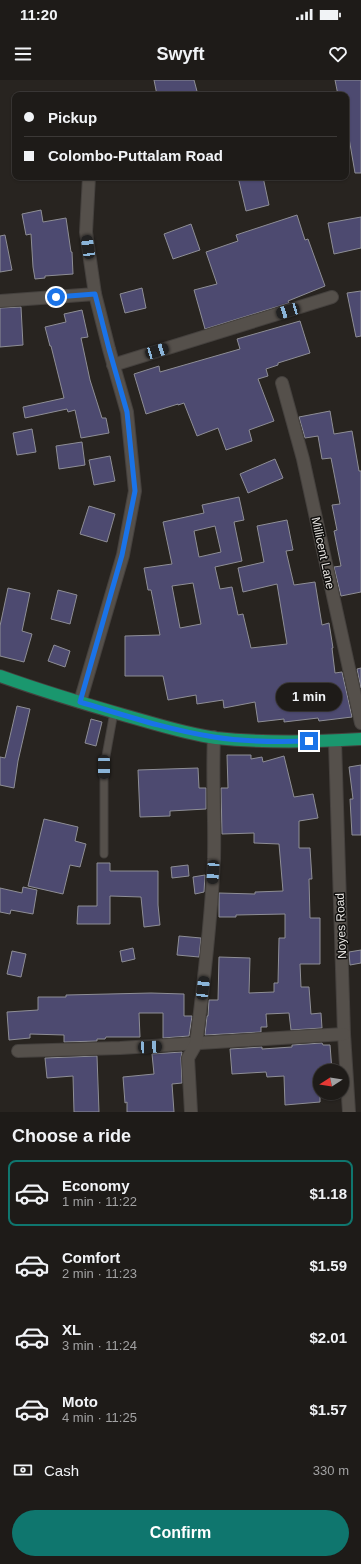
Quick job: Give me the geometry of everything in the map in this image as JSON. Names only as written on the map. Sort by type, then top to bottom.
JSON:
[{"type":"highway","points":[[0,676],[114,712],[183,731],[214,737],[266,741],[361,740]]},
{"type":"street","points":[[80,702],[122,555],[135,491],[127,412],[95,294],[86,232],[89,180]]},
{"type":"street","points":[[0,301],[95,294]]},
{"type":"street","points":[[114,365],[332,297]]},
{"type":"street","name":"Millicent Lane","points":[[282,383],[303,459],[361,723]]},
{"type":"street","points":[[191,1112],[188,1058],[196,1044],[208,946],[213,865],[212,768],[214,737]]},
{"type":"street","name":"Noyes Road","points":[[335,741],[344,1034],[349,1112]]},
{"type":"street","points":[[18,1051],[120,1048],[344,1034]]},
{"type":"lane","points":[[104,854],[104,767],[114,712]]},
{"type":"building","points":[[154,80],[194,80],[197,92],[156,92]]},
{"type":"building","points":[[335,80],[361,80],[361,173],[355,173],[349,138],[349,92],[337,92]]},
{"type":"building","points":[[239,180],[264,180],[269,205],[246,211]]},
{"type":"building","points":[[41,210],[43,222],[66,218],[72,252],[73,274],[45,276],[45,278],[35,279],[31,234],[26,235],[22,214]]},
{"type":"building","points":[[297,215],[305,240],[308,239],[325,286],[288,301],[289,303],[205,329],[194,290],[217,284],[206,252],[238,241],[236,235]]},
{"type":"building","points":[[361,217],[361,248],[334,254],[328,223]]},
{"type":"building","points":[[191,224],[200,250],[173,259],[164,234]]},
{"type":"building","points":[[5,235],[12,270],[0,272],[0,236]]},
{"type":"building","points":[[142,288],[146,308],[125,313],[120,294]]},
{"type":"building","points":[[361,291],[361,336],[356,337],[347,293]]},
{"type":"building","points":[[21,307],[23,345],[0,347],[0,308]]},
{"type":"building","points":[[82,310],[88,337],[81,338],[90,380],[102,418],[106,418],[109,433],[81,438],[75,410],[68,412],[67,409],[25,418],[23,407],[64,398],[45,327],[66,322],[64,314]]},
{"type":"building","points":[[300,321],[310,353],[278,363],[278,365],[266,369],[268,376],[258,379],[274,421],[249,430],[252,441],[226,450],[218,428],[197,436],[184,403],[146,414],[134,374],[159,366],[160,372],[240,349],[237,339]]},
{"type":"building","points":[[330,411],[334,434],[352,431],[359,471],[361,471],[361,592],[341,596],[334,567],[341,566],[334,531],[337,530],[332,505],[340,504],[331,458],[322,459],[318,436],[305,438],[299,417]]},
{"type":"building","points":[[32,429],[36,452],[17,455],[13,433]]},
{"type":"building","points":[[82,442],[85,465],[59,469],[56,446]]},
{"type":"building","points":[[110,456],[115,481],[94,485],[89,460]]},
{"type":"building","points":[[275,459],[283,478],[248,493],[240,474]]},
{"type":"building","points":[[239,497],[244,520],[234,522],[242,561],[215,567],[220,589],[232,587],[238,615],[243,614],[251,648],[287,644],[277,584],[243,592],[238,568],[264,562],[257,526],[287,520],[293,550],[286,551],[294,585],[315,582],[322,625],[329,623],[335,673],[342,672],[352,717],[319,721],[318,718],[284,722],[284,719],[258,722],[255,702],[224,708],[223,700],[197,704],[196,695],[168,700],[163,676],[125,676],[125,636],[160,635],[151,590],[148,590],[144,568],[172,564],[163,522],[204,513],[202,505]],"holes":[[[215,526],[221,552],[199,557],[194,531]],[[193,583],[201,624],[180,628],[172,586]]]},
{"type":"building","points":[[89,506],[115,514],[107,542],[80,534]]},
{"type":"building","points":[[8,588],[30,593],[22,631],[32,634],[24,662],[0,656],[0,626]]},
{"type":"building","points":[[58,590],[77,595],[70,624],[51,619]]},
{"type":"building","points":[[54,645],[70,651],[65,667],[48,661]]},
{"type":"building","points":[[361,668],[361,688],[357,669]]},
{"type":"building","points":[[17,706],[30,709],[18,761],[14,788],[0,785],[0,757],[5,758]]},
{"type":"building","points":[[91,719],[102,722],[96,746],[85,743]]},
{"type":"building","points":[[227,755],[251,755],[251,759],[262,757],[263,762],[284,756],[294,797],[313,794],[318,818],[299,821],[299,848],[310,848],[312,879],[309,879],[310,918],[320,918],[320,964],[300,964],[301,987],[309,987],[311,1014],[321,1013],[322,1028],[291,1030],[289,1013],[266,1014],[267,1027],[261,1027],[261,1032],[205,1035],[209,1000],[218,1000],[219,957],[250,958],[249,993],[274,992],[274,983],[278,983],[279,938],[285,938],[285,914],[236,915],[236,917],[219,917],[219,893],[255,894],[255,892],[283,891],[279,844],[254,843],[254,833],[222,834],[221,788],[228,788]]},
{"type":"building","points":[[361,765],[361,835],[352,835],[350,799],[353,799],[349,767]]},
{"type":"building","points":[[198,768],[199,788],[206,788],[206,809],[170,811],[170,816],[140,817],[138,770]]},
{"type":"building","points":[[44,819],[78,827],[75,841],[86,844],[80,867],[70,865],[63,894],[28,886]]},
{"type":"building","points":[[97,863],[110,863],[110,871],[158,871],[158,905],[160,925],[144,927],[141,897],[110,896],[110,924],[77,924],[78,906],[97,906]]},
{"type":"building","points":[[188,865],[189,876],[172,878],[171,867]]},
{"type":"building","points":[[205,875],[204,892],[195,894],[193,877]]},
{"type":"building","points":[[23,887],[37,890],[33,914],[11,910],[10,914],[0,912],[0,888],[22,893]]},
{"type":"building","points":[[179,936],[201,938],[199,957],[177,955]]},
{"type":"building","points":[[133,948],[135,959],[122,962],[120,951]]},
{"type":"building","points":[[361,950],[361,963],[350,965],[349,952]]},
{"type":"building","points":[[12,951],[26,954],[21,977],[7,974]]},
{"type":"building","points":[[151,993],[184,994],[184,1016],[192,1016],[189,1036],[163,1038],[163,1013],[139,1013],[140,1037],[106,1037],[105,1039],[97,1039],[97,1041],[64,1042],[64,1035],[30,1034],[30,1038],[9,1040],[7,1012],[38,1010],[38,997]]},
{"type":"building","points":[[322,1043],[323,1045],[330,1045],[331,1064],[313,1064],[313,1100],[320,1100],[320,1102],[285,1105],[284,1076],[267,1077],[266,1072],[232,1074],[230,1049],[262,1047],[262,1049],[292,1047],[292,1045]]},
{"type":"building","points":[[182,1052],[182,1083],[172,1084],[174,1112],[127,1112],[123,1077],[154,1074],[152,1054]]},
{"type":"building","points":[[97,1056],[99,1112],[74,1112],[73,1076],[47,1078],[45,1058]]},
{"type":"route","points":[[56,297],[95,294],[127,412],[135,491],[122,555],[80,702],[183,731],[214,737],[245,740],[295,742],[309,741]]}]
